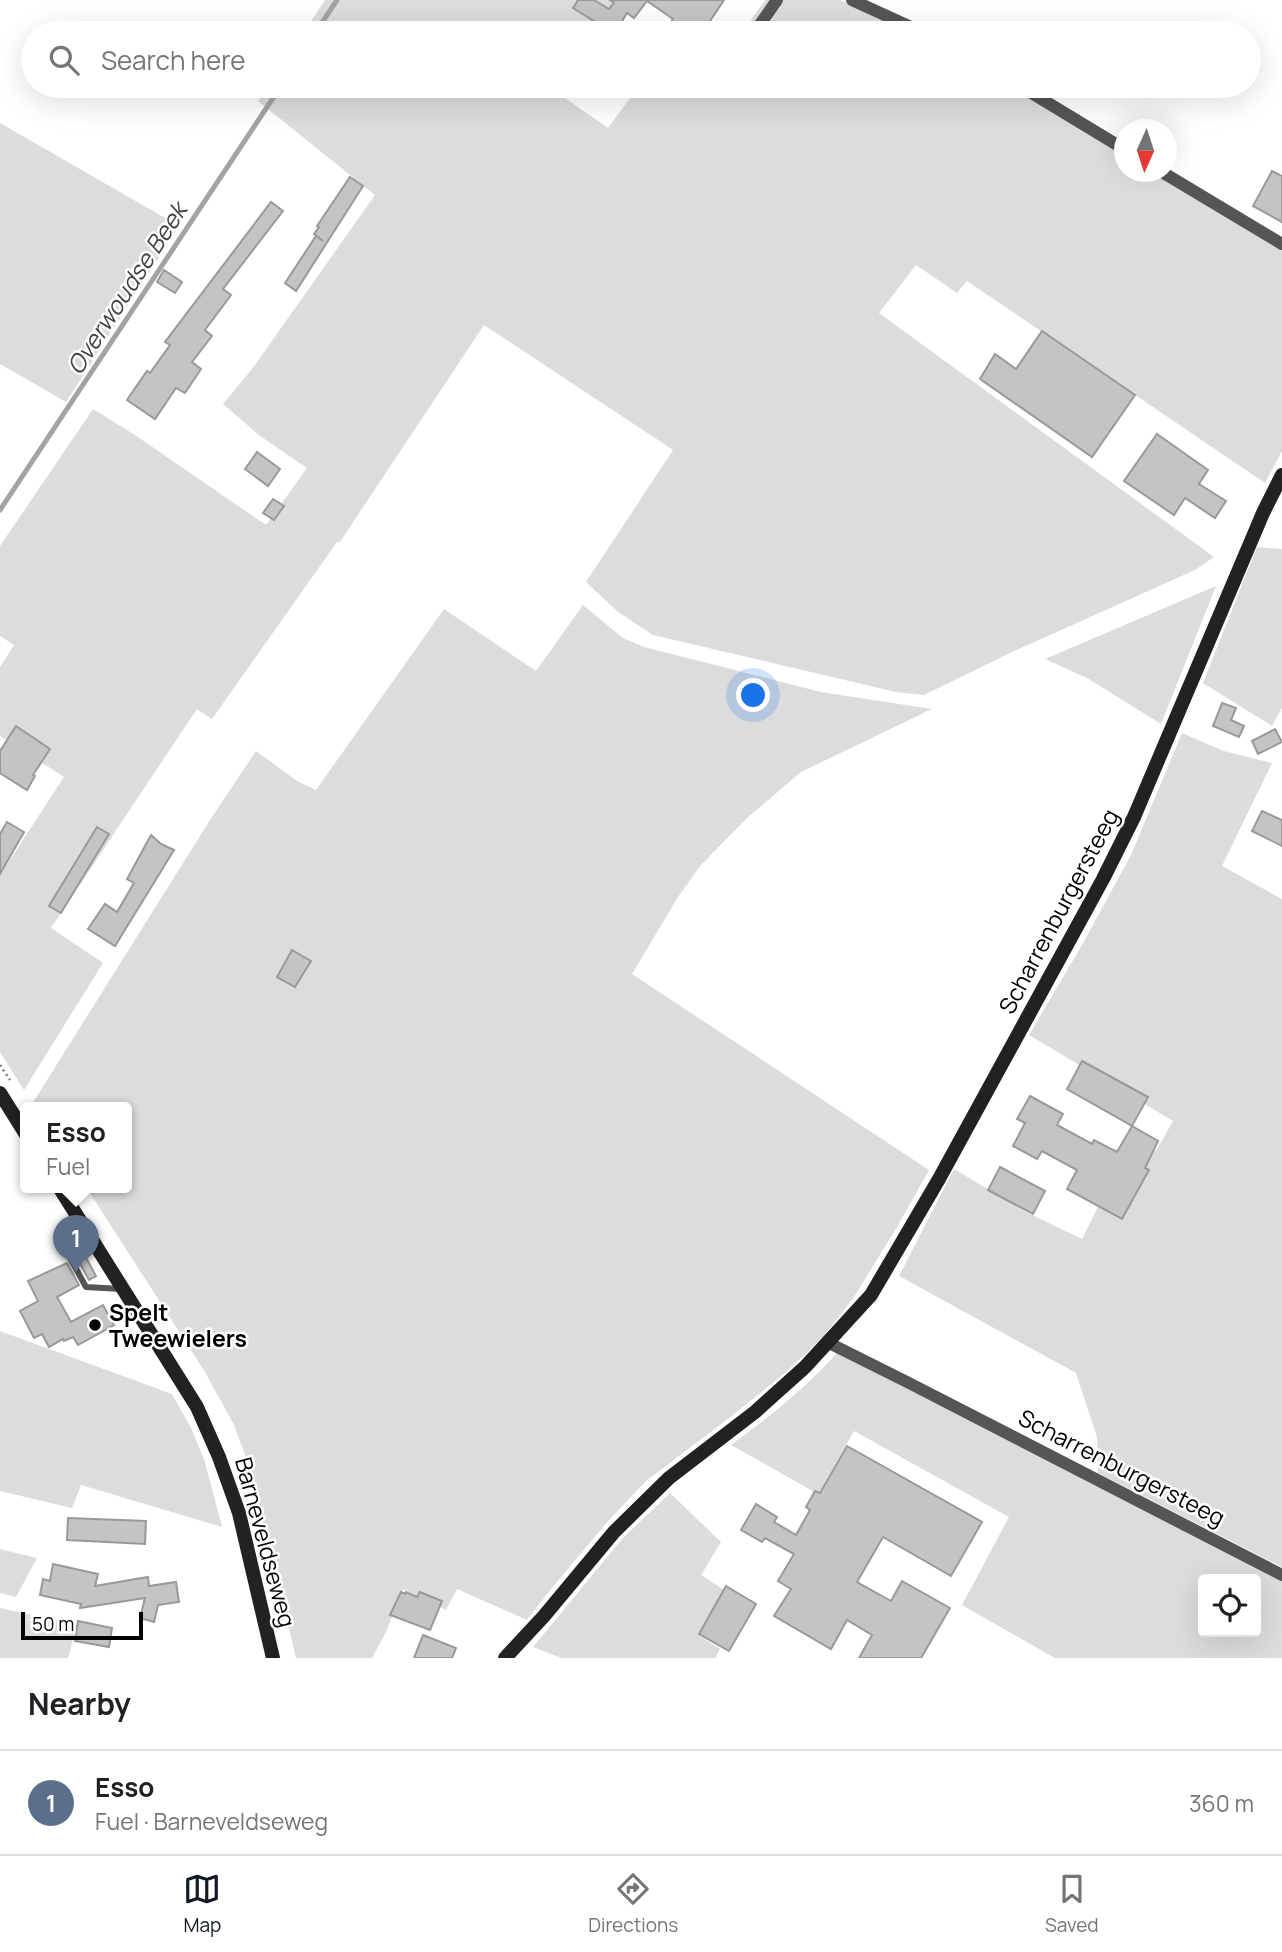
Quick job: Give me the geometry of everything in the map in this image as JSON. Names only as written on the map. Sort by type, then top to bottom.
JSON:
[{"type":"street","points":[[762,21],[777,0]]},
{"type":"street","points":[[852,0],[898,21]]},
{"type":"street","points":[[1040,98],[1114,142]]},
{"type":"street","points":[[1177,181],[1282,244]]},
{"type":"street","name":"Scharrenburgersteeg","points":[[505,1658],[614,1532],[669,1478],[755,1412],[805,1367],[871,1295],[939,1179],[1104,879],[1134,817],[1262,513],[1282,475]]},
{"type":"street","points":[[0,1093],[20,1125]]},
{"type":"street","name":"Barneveldseweg","points":[[63,1193],[197,1407],[239,1513],[274,1658]]},
{"type":"street","name":"Scharrenburgersteeg","points":[[829,1343],[1282,1575]]},
{"type":"lane","points":[[81,1222],[69,1256],[86,1287],[123,1290]]},
{"type":"shaded area","points":[[325,0],[619,0],[603,21],[311,21]]},
{"type":"shaded area","points":[[765,0],[840,0],[890,21],[750,21]]},
{"type":"shaded area","points":[[260,98],[565,98],[608,128],[630,98],[1033,98],[1114,146],[1114,182],[1173,182],[1282,247],[1282,451],[1265,483],[967,281],[957,293],[916,265],[879,313],[1214,557],[1195,570],[1012,652],[924,695],[896,692],[653,635],[618,612],[586,582],[673,450],[484,325],[340,542],[337,542],[212,719],[197,709],[51,928],[103,963],[24,1090],[0,1052],[0,875],[64,777],[0,736],[0,667],[14,645],[0,636],[0,546],[93,409],[266,525],[307,468],[260,436],[223,404],[252,369],[375,195],[258,101]]},
{"type":"shaded area","points":[[0,123],[179,226],[66,402],[0,364]]},
{"type":"shaded area","points":[[1257,547],[1282,549],[1282,708],[1272,726],[1203,683]]},
{"type":"shaded area","points":[[1216,586],[1161,724],[1087,678],[1045,659]]},
{"type":"shaded area","points":[[583,605],[623,638],[644,647],[821,692],[932,709],[801,772],[747,818],[701,865],[678,897],[632,974],[929,1170],[854,1297],[823,1337],[785,1373],[646,1481],[609,1520],[527,1620],[457,1589],[446,1610],[403,1589],[386,1632],[372,1658],[296,1658],[250,1468],[234,1425],[205,1372],[90,1193],[132,1193],[132,1102],[33,1102],[256,751],[297,781],[316,790],[444,609],[536,671]]},
{"type":"shaded area","points":[[1182,733],[1224,751],[1272,763],[1222,866],[1282,899],[1282,1567],[1098,1473],[1097,1437],[1076,1373],[899,1276],[954,1169],[1030,1214],[1082,1239],[1132,1138],[1156,1151],[1173,1121],[1029,1035],[1131,855]]},
{"type":"shaded area","points":[[0,1331],[172,1394],[204,1459],[222,1527],[81,1485],[72,1508],[0,1491]]},
{"type":"shaded area","points":[[837,1353],[1282,1579],[1282,1658],[1055,1658],[962,1605],[1009,1517],[854,1431],[818,1494],[731,1445],[787,1402]]},
{"type":"shaded area","points":[[670,1493],[721,1542],[701,1575],[724,1590],[698,1635],[720,1649],[715,1658],[561,1658],[533,1647],[622,1539]]},
{"type":"shaded area","points":[[0,1549],[37,1558],[16,1597],[0,1593]]},
{"type":"shaded area","points":[[0,1608],[77,1625],[68,1658],[0,1658]]},
{"type":"building","points":[[578,0],[594,0],[609,9],[614,3],[610,0],[724,0],[710,21],[672,21],[673,19],[647,1],[634,18],[627,13],[622,21],[594,21],[573,8]]},
{"type":"building","points":[[1272,171],[1282,176],[1282,222],[1253,206]]},
{"type":"building","points":[[350,177],[363,186],[296,291],[285,283],[316,236],[323,241],[314,234],[319,227],[317,226]]},
{"type":"building","points":[[271,202],[283,211],[223,289],[231,295],[205,330],[212,336],[192,362],[201,369],[185,393],[176,388],[155,419],[127,400],[147,371],[150,373],[170,345],[165,342]]},
{"type":"building","points":[[164,270],[182,282],[175,293],[157,282]]},
{"type":"building","points":[[1042,331],[1135,395],[1092,457],[980,379],[995,354],[1016,369]]},
{"type":"building","points":[[1157,434],[1208,470],[1199,484],[1226,501],[1215,518],[1185,498],[1174,515],[1124,481]]},
{"type":"building","points":[[257,452],[280,469],[268,486],[245,469]]},
{"type":"building","points":[[273,499],[284,506],[274,520],[263,513]]},
{"type":"building","points":[[1222,703],[1236,708],[1231,720],[1244,726],[1239,737],[1213,726]]},
{"type":"building","points":[[16,726],[50,749],[33,775],[35,776],[27,790],[0,773],[0,751]]},
{"type":"building","points":[[1275,729],[1282,742],[1258,754],[1252,741]]},
{"type":"building","points":[[1262,811],[1282,820],[1282,846],[1252,831]]},
{"type":"building","points":[[7,822],[24,832],[0,874],[0,834]]},
{"type":"building","points":[[97,827],[109,834],[61,913],[49,906]]},
{"type":"building","points":[[151,835],[174,850],[115,946],[88,929],[105,904],[117,912],[134,883],[127,879]]},
{"type":"building","points":[[292,950],[311,961],[295,987],[277,977]]},
{"type":"building","points":[[1082,1061],[1148,1097],[1132,1126],[1067,1089]]},
{"type":"building","points":[[1030,1096],[1063,1114],[1057,1125],[1092,1144],[1094,1140],[1117,1152],[1132,1126],[1158,1141],[1145,1168],[1149,1170],[1122,1219],[1067,1189],[1077,1170],[1042,1151],[1037,1159],[1013,1146],[1025,1123],[1017,1119]]},
{"type":"building","points":[[1000,1167],[1045,1191],[1033,1214],[988,1190]]},
{"type":"building","points":[[84,1254],[96,1276],[89,1280],[77,1258]]},
{"type":"building","points":[[67,1263],[79,1285],[57,1297],[71,1322],[103,1305],[114,1325],[78,1345],[73,1337],[49,1347],[42,1334],[34,1338],[20,1311],[38,1301],[28,1281]]},
{"type":"building","points":[[847,1446],[982,1522],[951,1576],[883,1537],[857,1582],[891,1601],[902,1581],[950,1608],[921,1658],[859,1658],[872,1635],[847,1620],[831,1649],[774,1616],[791,1589],[778,1581],[794,1554],[765,1538],[762,1542],[741,1530],[756,1504],[777,1517],[774,1522],[796,1535],[810,1510],[806,1507],[815,1491],[820,1493]]},
{"type":"building","points":[[68,1518],[146,1521],[145,1544],[67,1540]]},
{"type":"building","points":[[53,1564],[98,1574],[95,1586],[148,1577],[149,1586],[176,1582],[179,1602],[158,1605],[154,1622],[140,1618],[145,1598],[80,1608],[81,1604],[40,1595],[43,1579],[50,1581]]},
{"type":"building","points":[[726,1586],[756,1604],[729,1651],[699,1634]]},
{"type":"building","points":[[401,1592],[417,1597],[420,1592],[442,1601],[430,1630],[390,1615]]},
{"type":"building","points":[[78,1621],[112,1628],[109,1647],[75,1641]]},
{"type":"building","points":[[423,1635],[456,1648],[452,1658],[414,1658]]},
{"type":"waterway","name":"Overwoudse Beek","points":[[323,21],[337,0]]},
{"type":"waterway","name":"Overwoudse Beek","points":[[0,510],[273,98]]},
{"type":"place","name":"Esso","points":[[76,1273]]},
{"type":"place","name":"Spelt Tweewielers","points":[[95,1325]]}]
